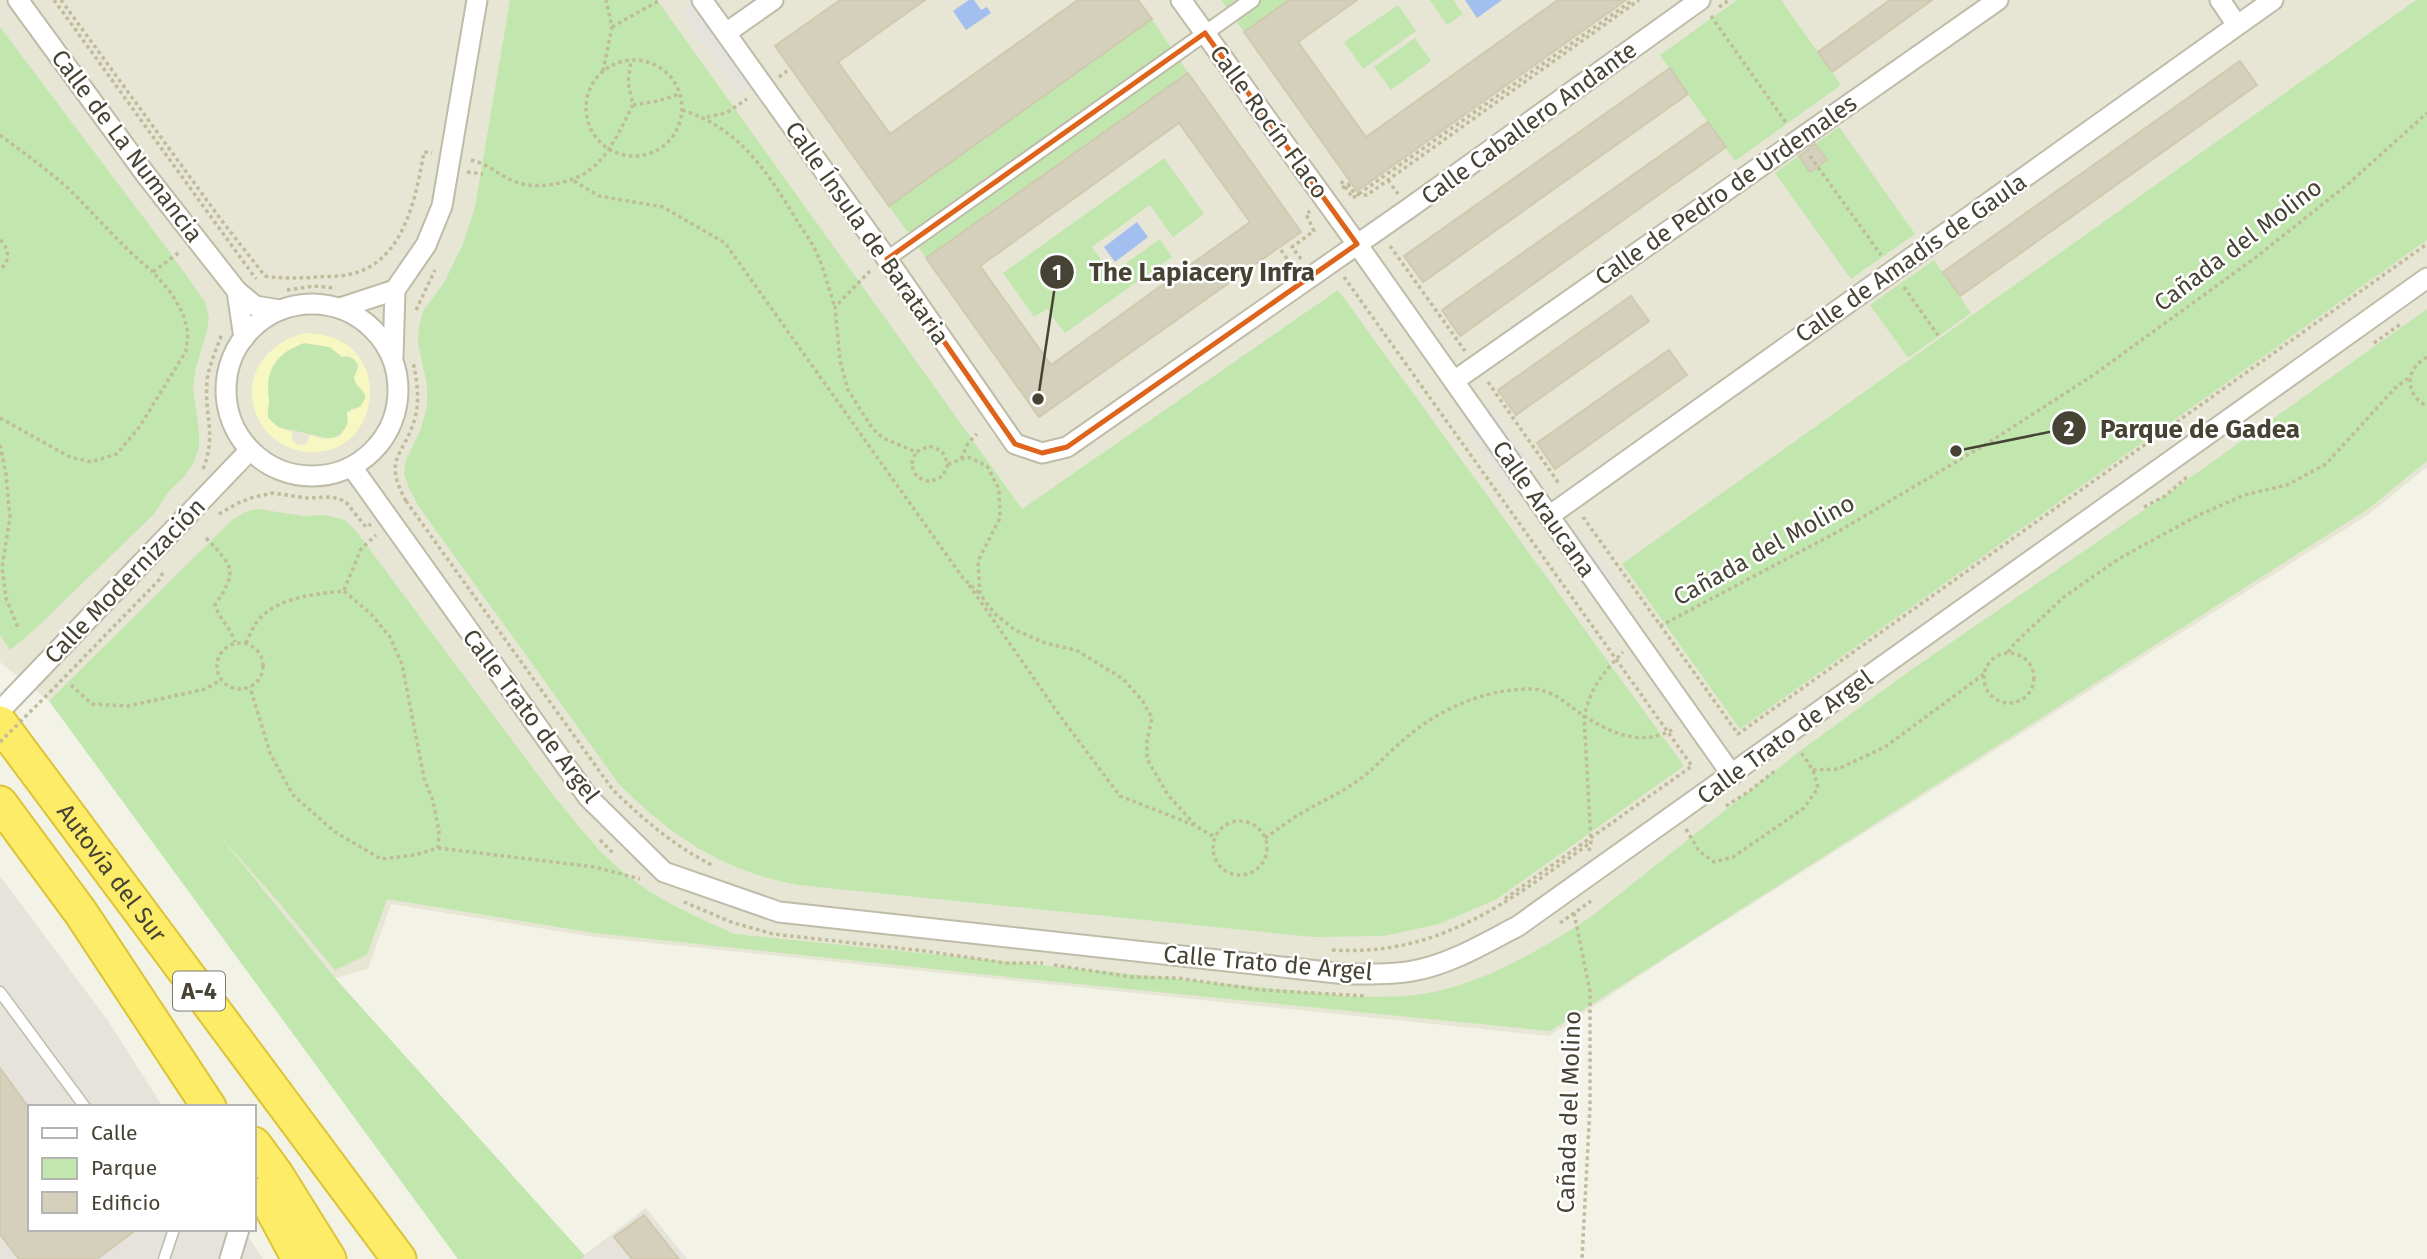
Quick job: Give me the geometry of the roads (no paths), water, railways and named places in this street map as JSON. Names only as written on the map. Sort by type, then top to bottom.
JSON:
[{"type":"highway","name":"Autovía del Sur","points":[[0,723],[399,1259]]},
{"type":"highway","name":"Autovía del Sur","points":[[0,803],[81,913],[208,1105]]},
{"type":"highway","points":[[81,913],[225,1105]]},
{"type":"highway","points":[[256,1147],[329,1259]]},
{"type":"highway","points":[[256,1181],[292,1251]]},
{"type":"street","name":"Calle de La Numancia","points":[[18,0],[146,175],[237,291],[255,306],[280,310]]},
{"type":"street","points":[[393,358],[395,290],[426,245],[442,206],[477,0]]},
{"type":"street","name":"Calle Ínsula de Barataria","points":[[702,0],[1015,444],[1042,453]]},
{"type":"street","points":[[726,33],[773,0]]},
{"type":"street","name":"Calle Rocín Flaco","points":[[1181,0],[1357,244]]},
{"type":"street","points":[[887,259],[1252,0]]},
{"type":"street","name":"Calle Caballero Andante","points":[[1042,453],[1067,447],[1319,282],[1357,244],[1700,0]]},
{"type":"street","name":"Calle de Pedro de Urdemales","points":[[1454,381],[1998,0]]},
{"type":"street","points":[[2220,0],[2237,25]]},
{"type":"street","name":"Calle de Amadís de Gaula","points":[[1549,516],[2273,0]]},
{"type":"street","name":"Calle Araucana","points":[[1357,244],[1732,775]]},
{"type":"street","name":"Calle Trato de Argel","points":[[352,467],[588,797],[664,872],[779,912],[1346,974],[1388,974],[1415,971],[1464,954],[1518,926],[2427,278]]},
{"type":"street","points":[[340,308],[395,290]]},
{"type":"street","name":"Calle de La Numancia","points":[[237,291],[244,338]]},
{"type":"street","points":[[320,304],[340,308],[372,327],[384,341],[393,358],[399,383],[397,408],[388,432],[373,452],[352,467],[326,476],[298,476],[272,467],[250,450],[236,431],[228,408],[226,383],[232,359],[244,338],[260,322],[280,310],[320,304]]},
{"type":"street","name":"Calle Modernización","points":[[0,711],[250,450]]},
{"type":"street","points":[[230,1259],[238,1231]]},
{"type":"lane","points":[[0,992],[84,1105]]},
{"type":"lane","points":[[164,1259],[173,1231]]},
{"type":"water","points":[[969,0],[974,0],[981,10],[987,7],[991,13],[966,30],[953,11]]},
{"type":"water","points":[[1465,0],[1502,0],[1477,18]]},
{"type":"water","points":[[1137,222],[1148,237],[1115,262],[1104,247]]},
{"type":"place","name":"The Lapiacery Infra","points":[[1038,399]]},
{"type":"place","name":"Parque de Gadea","points":[[1956,451]]}]
